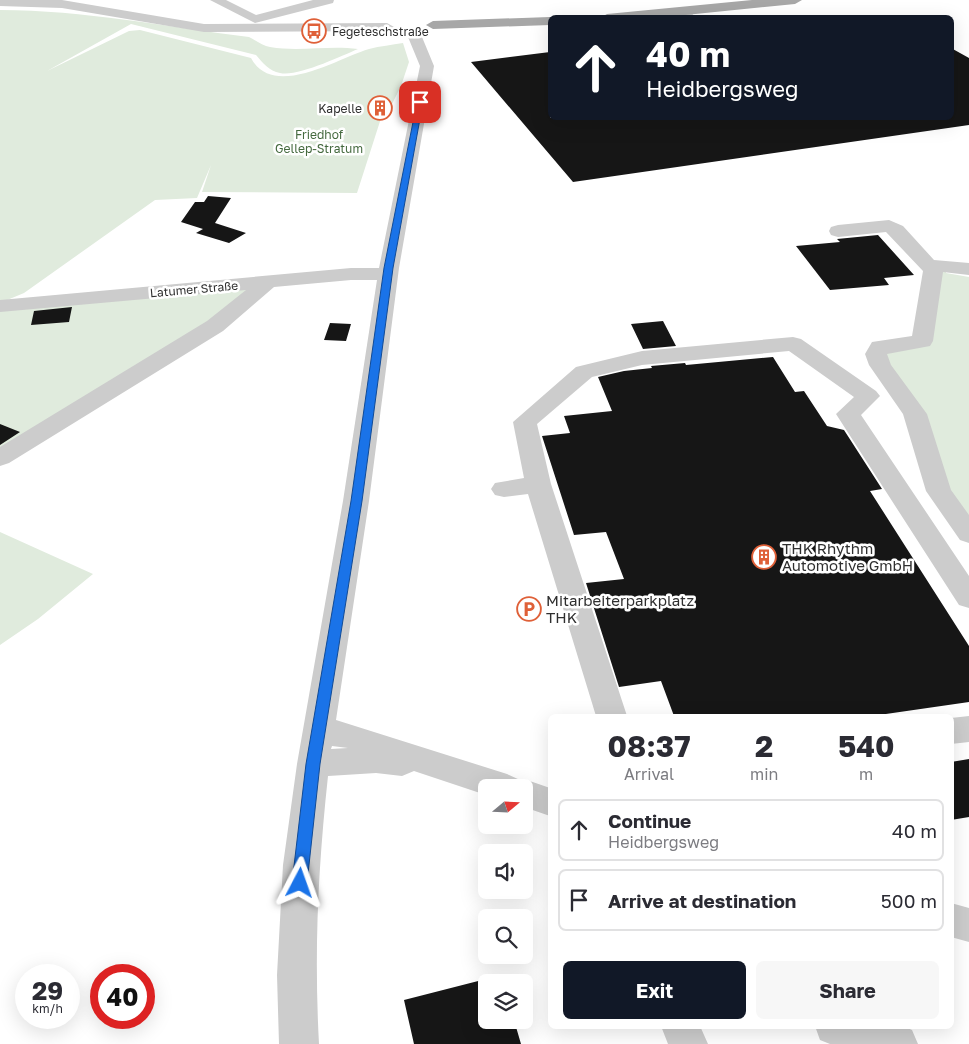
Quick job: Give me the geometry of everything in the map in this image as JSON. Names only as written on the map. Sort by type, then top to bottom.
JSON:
[{"type":"main road","points":[[666,15],[795,0]]},
{"type":"main road","points":[[433,25],[548,21]]},
{"type":"street","points":[[216,0],[254,18],[328,0]]},
{"type":"street","points":[[4,1],[78,6],[165,23],[204,28],[387,27],[401,21]]},
{"type":"street","points":[[387,27],[386,30],[393,34],[416,28],[431,32],[434,30],[433,25]]},
{"type":"street","points":[[299,1044],[296,975],[300,865],[316,748],[356,501],[388,274],[427,66],[416,28]]},
{"type":"street","points":[[838,231],[889,226],[896,230],[932,270],[922,341],[880,347],[876,354],[880,365],[915,414],[939,491],[969,534]]},
{"type":"street","points":[[928,265],[967,263]]},
{"type":"street","name":"Latumer Straße","points":[[268,282],[351,274],[388,274]]},
{"type":"street","points":[[0,458],[215,326],[268,282]]},
{"type":"street","points":[[610,714],[538,484],[526,422],[584,372],[642,358],[793,344],[868,396],[848,414],[969,598]]},
{"type":"street","points":[[504,489],[538,484]]},
{"type":"street","points":[[954,731],[969,729]]},
{"type":"street","points":[[316,748],[376,760],[448,768],[480,779]]},
{"type":"street","points":[[533,796],[548,801]]},
{"type":"street","points":[[954,921],[969,925]]},
{"type":"street","points":[[681,1029],[688,1044]]},
{"type":"street","points":[[845,1029],[898,1044]]},
{"type":"lane","name":"Latumer Straße","points":[[0,306],[268,282]]},
{"type":"green space","name":"Friedhof Gellep-Stratum","points":[[0,10],[63,13],[125,20],[249,37],[267,46],[281,48],[358,49],[308,69],[280,73],[269,69],[256,55],[131,24],[47,71],[129,31],[140,30],[251,58],[261,70],[274,76],[307,73],[369,49],[403,43],[409,62],[401,86],[390,108],[387,105],[375,104],[370,108],[374,112],[383,112],[357,193],[202,192],[211,165],[197,198],[155,200],[24,293],[0,303]]},
{"type":"green space","points":[[946,269],[946,273],[969,277],[969,520],[948,490],[886,356],[888,347],[932,341],[941,271]]},
{"type":"green space","points":[[256,288],[208,325],[0,454],[0,310]]},
{"type":"green space","points":[[0,532],[93,574],[38,619],[0,645]]},
{"type":"building","points":[[954,50],[969,58],[969,125],[573,182],[471,62],[548,52],[548,120],[954,120]]},
{"type":"building","points":[[208,196],[231,198],[215,223],[246,233],[229,243],[196,233],[203,229],[181,222],[195,202],[204,202]]},
{"type":"building","points":[[878,235],[914,275],[884,278],[889,285],[830,290],[796,246],[840,242],[837,239]]},
{"type":"building","points":[[72,307],[69,322],[31,325],[34,311]]},
{"type":"building","points":[[663,321],[676,346],[643,349],[631,324]]},
{"type":"building","points":[[330,323],[351,324],[346,341],[324,340]]},
{"type":"building","name":"THK Rhythm Automotive GmbH","points":[[773,357],[795,392],[804,391],[827,426],[844,430],[882,489],[870,491],[969,646],[969,702],[886,714],[673,714],[661,681],[619,687],[586,583],[624,579],[606,532],[574,535],[542,436],[570,433],[564,416],[612,411],[598,377],[624,371],[652,368],[651,366],[685,363],[686,365]]},
{"type":"building","points":[[0,424],[20,432],[0,445]]},
{"type":"building","points":[[969,759],[969,817],[954,820],[954,762]]},
{"type":"building","points":[[478,981],[478,1029],[517,1029],[521,1044],[414,1044],[404,1000]]},
{"type":"place","name":"Fegeteschstraße","points":[[314,31]]},
{"type":"place","name":"Kapelle","points":[[380,108]]},
{"type":"place","name":"THK Rhythm Automotive GmbH","points":[[764,557]]},
{"type":"place","name":"Mitarbeiterparkplatz THK","points":[[529,609]]},
{"type":"route","points":[[300,883],[300,865],[313,764],[332,638],[356,501],[389,268],[420,102]]}]
